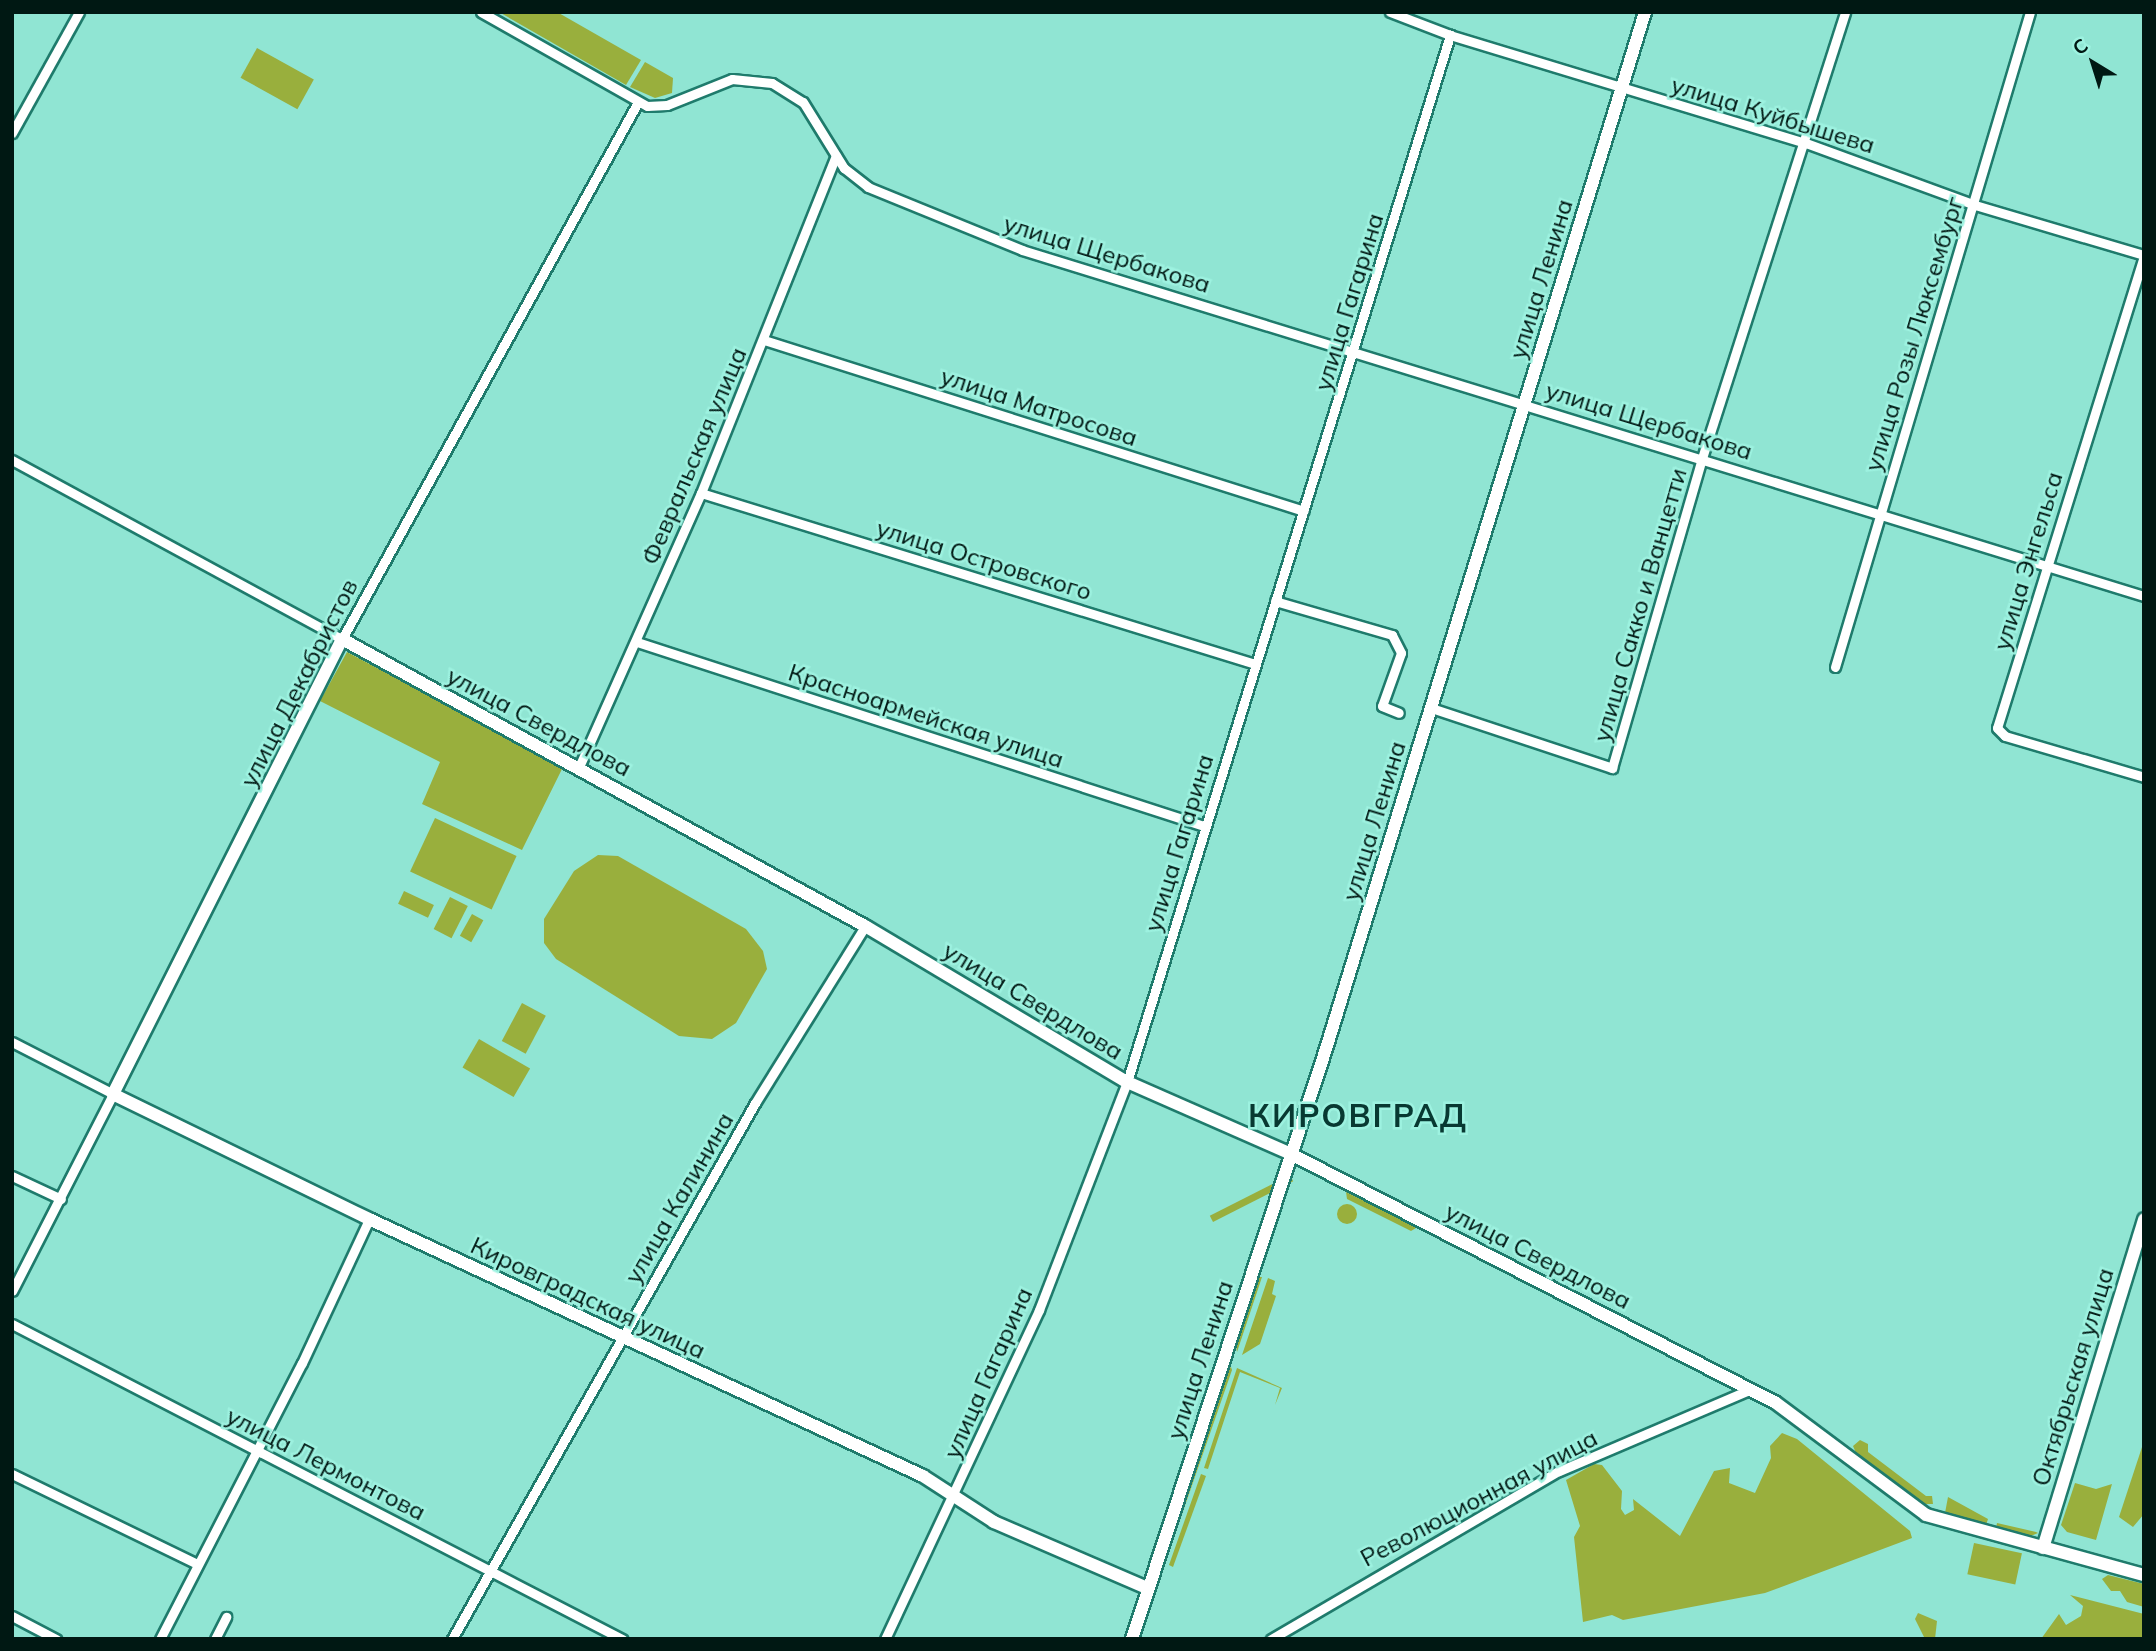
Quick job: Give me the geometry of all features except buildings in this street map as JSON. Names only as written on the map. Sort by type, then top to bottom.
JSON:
[{"type":"main road","name":"улица Ленина","points":[[1132,1639],[1289,1153],[1326,1049],[1645,12]]},
{"type":"main road","name":"улица Свердлова","points":[[342,639],[579,766],[865,926],[1128,1082],[1289,1153],[1751,1389],[1806,1422],[1926,1515],[2144,1575]]},
{"type":"main road","name":"улица Декабристов","points":[[113,1094],[342,639]]},
{"type":"main road","name":"Кировградская улица","points":[[113,1094],[369,1219],[923,1476],[994,1522],[1147,1588]]},
{"type":"main road","name":"Октябрьская улица","points":[[2043,1548],[2144,1219]]},
{"type":"street","points":[[12,133],[79,12]]},
{"type":"street","points":[[481,12],[638,102]]},
{"type":"street","name":"улица Куйбышева","points":[[1390,12],[1450,35],[1806,142],[1975,205],[2144,256]]},
{"type":"street","name":"улица Сакко и Ванцетти","points":[[1430,708],[1612,768],[1702,458],[1806,142],[1845,12]]},
{"type":"street","name":"улица Розы Люксембург","points":[[1835,667],[1880,511],[1975,205],[2030,12]]},
{"type":"street","name":"улица Гагарина","points":[[885,1639],[1040,1310],[1128,1082],[1204,827],[1355,350],[1450,35]]},
{"type":"street","name":"улица Щербакова","points":[[638,102],[667,105],[721,82],[765,80],[803,102],[836,156],[868,187],[1022,250],[1880,511],[2144,596]]},
{"type":"street","name":"улица Декабристов","points":[[342,639],[638,102]]},
{"type":"street","name":"Февральская улица","points":[[579,766],[637,642],[701,493],[836,156]]},
{"type":"street","name":"улица Энгельса","points":[[2144,256],[2046,565],[1998,731],[2144,777]]},
{"type":"street","name":"улица Матросова","points":[[764,340],[1304,511]]},
{"type":"street","name":"улица Свердлова","points":[[12,460],[342,639]]},
{"type":"street","name":"улица Островского","points":[[701,493],[1255,664]]},
{"type":"street","points":[[1275,601],[1392,635],[1401,653],[1382,706],[1399,713]]},
{"type":"street","name":"Красноармейская улица","points":[[637,642],[1204,827]]},
{"type":"street","name":"улица Калинина","points":[[452,1639],[488,1569],[755,1103],[865,926]]},
{"type":"street","name":"Кировградская улица","points":[[12,1042],[113,1094]]},
{"type":"street","name":"улица Декабристов","points":[[12,1291],[113,1094]]},
{"type":"street","points":[[12,1177],[61,1199]]},
{"type":"street","points":[[160,1639],[302,1363],[369,1219]]},
{"type":"street","name":"улица Лермонтова","points":[[12,1324],[622,1639]]},
{"type":"street","name":"Революционная улица","points":[[1271,1639],[1559,1471],[1751,1389]]},
{"type":"street","points":[[12,1474],[197,1563]]},
{"type":"street","points":[[12,1616],[56,1639]]},
{"type":"street","points":[[215,1639],[226,1617]]},
{"type":"green space","points":[[499,12],[557,12],[641,60],[626,85]]},
{"type":"green space","points":[[257,48],[314,80],[297,109],[241,78]]},
{"type":"green space","points":[[645,62],[673,78],[672,93],[655,98],[630,87]]},
{"type":"green space","points":[[347,652],[563,767],[522,850],[422,804],[440,762],[320,701]]},
{"type":"green space","points":[[435,818],[517,856],[492,910],[410,871]]},
{"type":"green space","points":[[598,855],[618,856],[746,929],[763,951],[767,969],[736,1023],[712,1039],[679,1036],[556,959],[544,943],[544,919],[574,871]]},
{"type":"green space","points":[[404,891],[434,905],[428,918],[398,904]]},
{"type":"green space","points":[[450,897],[468,906],[451,938],[434,929]]},
{"type":"green space","points":[[472,914],[483,920],[471,942],[460,936]]},
{"type":"green space","points":[[522,1003],[546,1016],[526,1054],[502,1041]]},
{"type":"green space","points":[[479,1039],[530,1068],[514,1097],[462,1068]]},
{"type":"green space","points":[[1290,1175],[1293,1181],[1213,1222],[1210,1216]]},
{"type":"green space","points":[[1346,1192],[1416,1228],[1411,1231],[1347,1199]]},
{"type":"green space","points":[[1347,1204],[1354,1207],[1357,1214],[1354,1221],[1347,1224],[1340,1221],[1337,1214],[1340,1207]]},
{"type":"green space","points":[[1258,1277],[1262,1277],[1237,1352],[1236,1345]]},
{"type":"green space","points":[[1268,1278],[1275,1281],[1272,1294],[1276,1296],[1260,1344],[1242,1355]]},
{"type":"green space","points":[[1231,1367],[1232,1370],[1171,1546],[1225,1371]]},
{"type":"green space","points":[[1237,1368],[1282,1388],[1275,1405],[1280,1388],[1240,1372],[1208,1469],[1204,1468]]},
{"type":"green space","points":[[1782,1433],[1797,1439],[1910,1531],[1912,1538],[1765,1593],[1623,1620],[1612,1615],[1583,1622],[1574,1537],[1580,1526],[1566,1480],[1594,1464],[1602,1465],[1622,1491],[1621,1509],[1625,1515],[1634,1510],[1633,1499],[1680,1536],[1714,1471],[1730,1468],[1729,1483],[1755,1493],[1771,1458],[1770,1446]]},
{"type":"green space","points":[[1860,1440],[1868,1444],[1868,1452],[1926,1496],[1932,1496],[1933,1504],[1921,1504],[1856,1453],[1853,1446]]},
{"type":"green space","points":[[2144,1441],[2144,1514],[2133,1527],[2119,1517]]},
{"type":"green space","points":[[1201,1474],[1206,1476],[1173,1567],[1169,1565]]},
{"type":"green space","points":[[2075,1483],[2096,1489],[2112,1484],[2096,1540],[2067,1532],[2061,1525]]},
{"type":"green space","points":[[1948,1497],[1988,1519],[1986,1525],[1945,1513]]},
{"type":"green space","points":[[1997,1523],[2038,1533],[2028,1537],[1996,1528]]},
{"type":"green space","points":[[1974,1543],[2022,1553],[2015,1584],[1967,1574]]},
{"type":"green space","points":[[2108,1575],[2144,1584],[2144,1607],[2127,1602],[2120,1591],[2111,1591],[2102,1579]]},
{"type":"green space","points":[[2070,1595],[2144,1614],[2144,1639],[2041,1639],[2059,1614],[2066,1625],[2081,1616],[2083,1606]]},
{"type":"green space","points":[[1918,1613],[1937,1621],[1935,1639],[1925,1639],[1915,1619]]},
{"type":"district","name":"КИРОВГРАД","points":[[1358,1115]]}]
